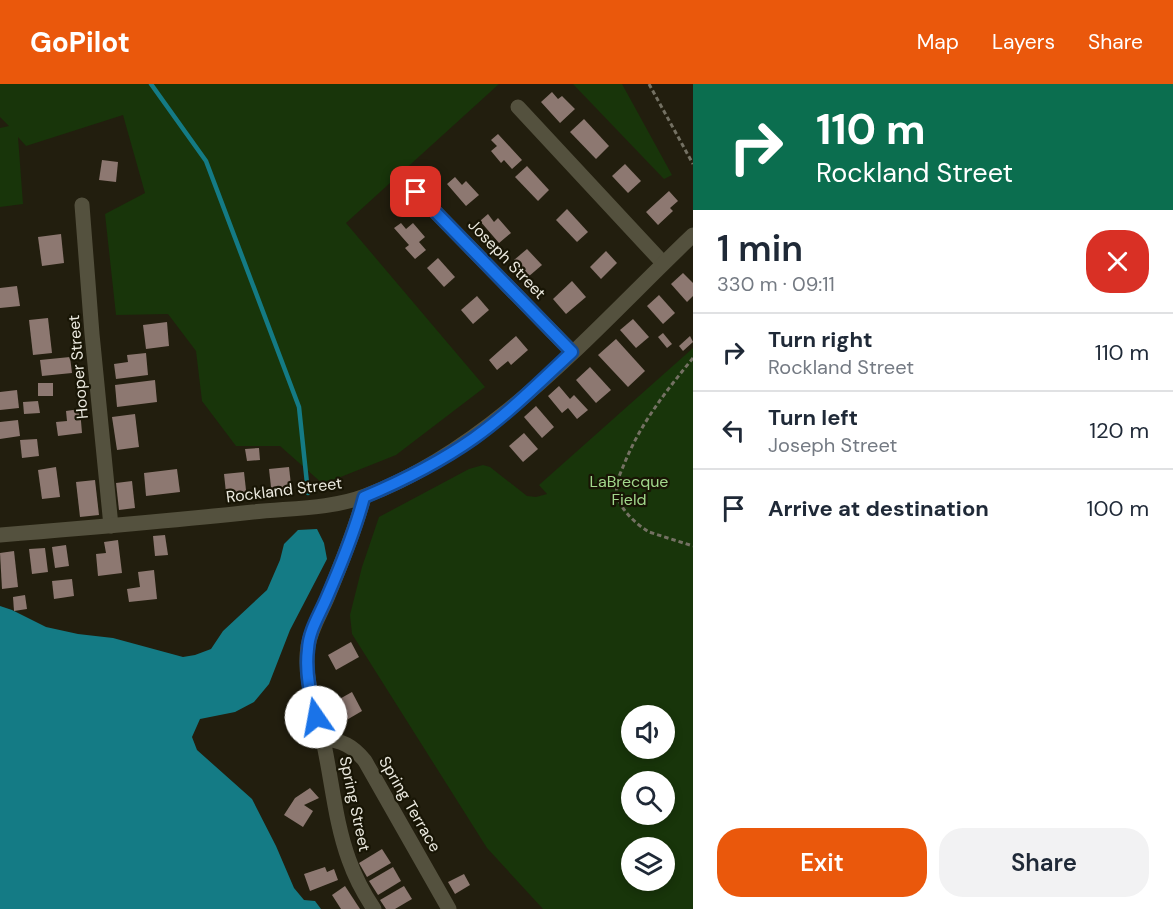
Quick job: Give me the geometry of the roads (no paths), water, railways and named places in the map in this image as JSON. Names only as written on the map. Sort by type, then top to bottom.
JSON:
[{"type":"street","points":[[518,107],[663,263]]},
{"type":"street","name":"Joseph Street","points":[[416,192],[572,352]]},
{"type":"street","name":"Hooper Street","points":[[82,205],[111,526]]},
{"type":"street","name":"Rockland Street","points":[[0,534],[111,526],[326,505],[364,497],[417,473],[474,438],[522,399],[693,235]]},
{"type":"street","name":"Spring Street","points":[[364,497],[327,597],[312,628],[307,668],[310,692],[322,738],[344,846],[352,868],[374,909]]},
{"type":"street","name":"Spring Terrace","points":[[322,738],[344,742],[365,760],[449,909]]},
{"type":"water","points":[[317,529],[324,543],[327,559],[290,630],[269,684],[254,702],[235,712],[200,719],[192,737],[197,750],[252,799],[294,888],[304,900],[315,901],[321,909],[0,909],[0,606],[46,627],[113,638],[183,657],[195,655],[211,649],[223,631],[267,590],[284,544],[298,530]]},
{"type":"waterway","points":[[151,84],[206,161],[299,407],[308,493]]},
{"type":"park label","name":"LaBrecque Field","points":[[629,490]]}]
